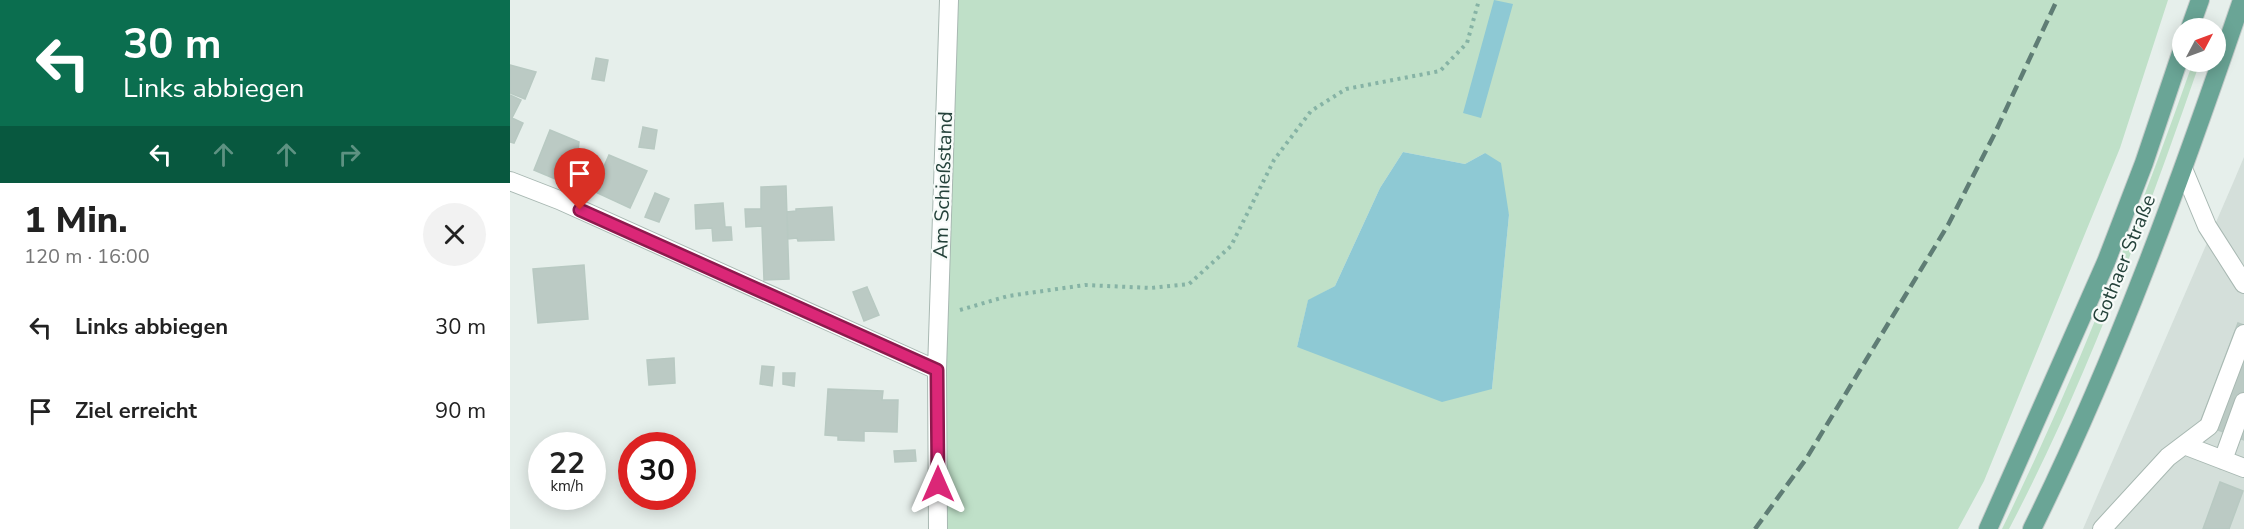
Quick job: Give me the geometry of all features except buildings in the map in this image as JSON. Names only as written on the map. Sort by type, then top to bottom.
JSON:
[{"type":"main road","points":[[2194,18],[2200,0]]},
{"type":"main road","name":"Gothaer Straße","points":[[2032,529],[2093,396],[2184,171],[2242,0]]},
{"type":"main road","name":"Gothaer Straße","points":[[1988,529],[2106,262],[2144,163],[2175,72]]},
{"type":"street","name":"Am Schießstand","points":[[938,529],[937,370],[949,0]]},
{"type":"street","points":[[2184,171],[2206,226],[2244,284]]},
{"type":"street","points":[[510,181],[559,200],[937,370]]},
{"type":"street","points":[[2102,529],[2168,457],[2209,426],[2244,334]]},
{"type":"street","points":[[2223,460],[2244,402]]},
{"type":"street","points":[[2184,445],[2244,468]]},
{"type":"path","points":[[939,316],[1008,296],[1085,285],[1151,288],[1189,284],[1231,246],[1274,160],[1311,111],[1346,88],[1440,71],[1467,43],[1479,0]]},
{"type":"shaded area","points":[[2244,157],[2244,529],[2083,529],[2233,183]]},
{"type":"green space","points":[[949,0],[2168,0],[2120,148],[1984,481],[1958,529],[938,529]],"holes":[[[1403,152],[1465,164],[1485,153],[1509,215],[1492,389],[1297,347],[1308,301],[1335,286],[1380,188]]]},
{"type":"green space","points":[[2189,72],[2196,72],[2136,240],[2089,357],[2009,529],[2002,529],[2080,356],[2150,181]]},
{"type":"water","points":[[1494,0],[1513,4],[1481,118],[1463,113]]},
{"type":"water","points":[[1403,152],[1465,164],[1485,153],[1501,163],[1509,215],[1492,389],[1442,402],[1297,347],[1308,300],[1335,286],[1380,188]]},
{"type":"railway","points":[[1755,529],[1806,459],[1948,225],[1994,135],[2057,0]]},
{"type":"route","points":[[580,210],[937,370],[938,484]]}]
